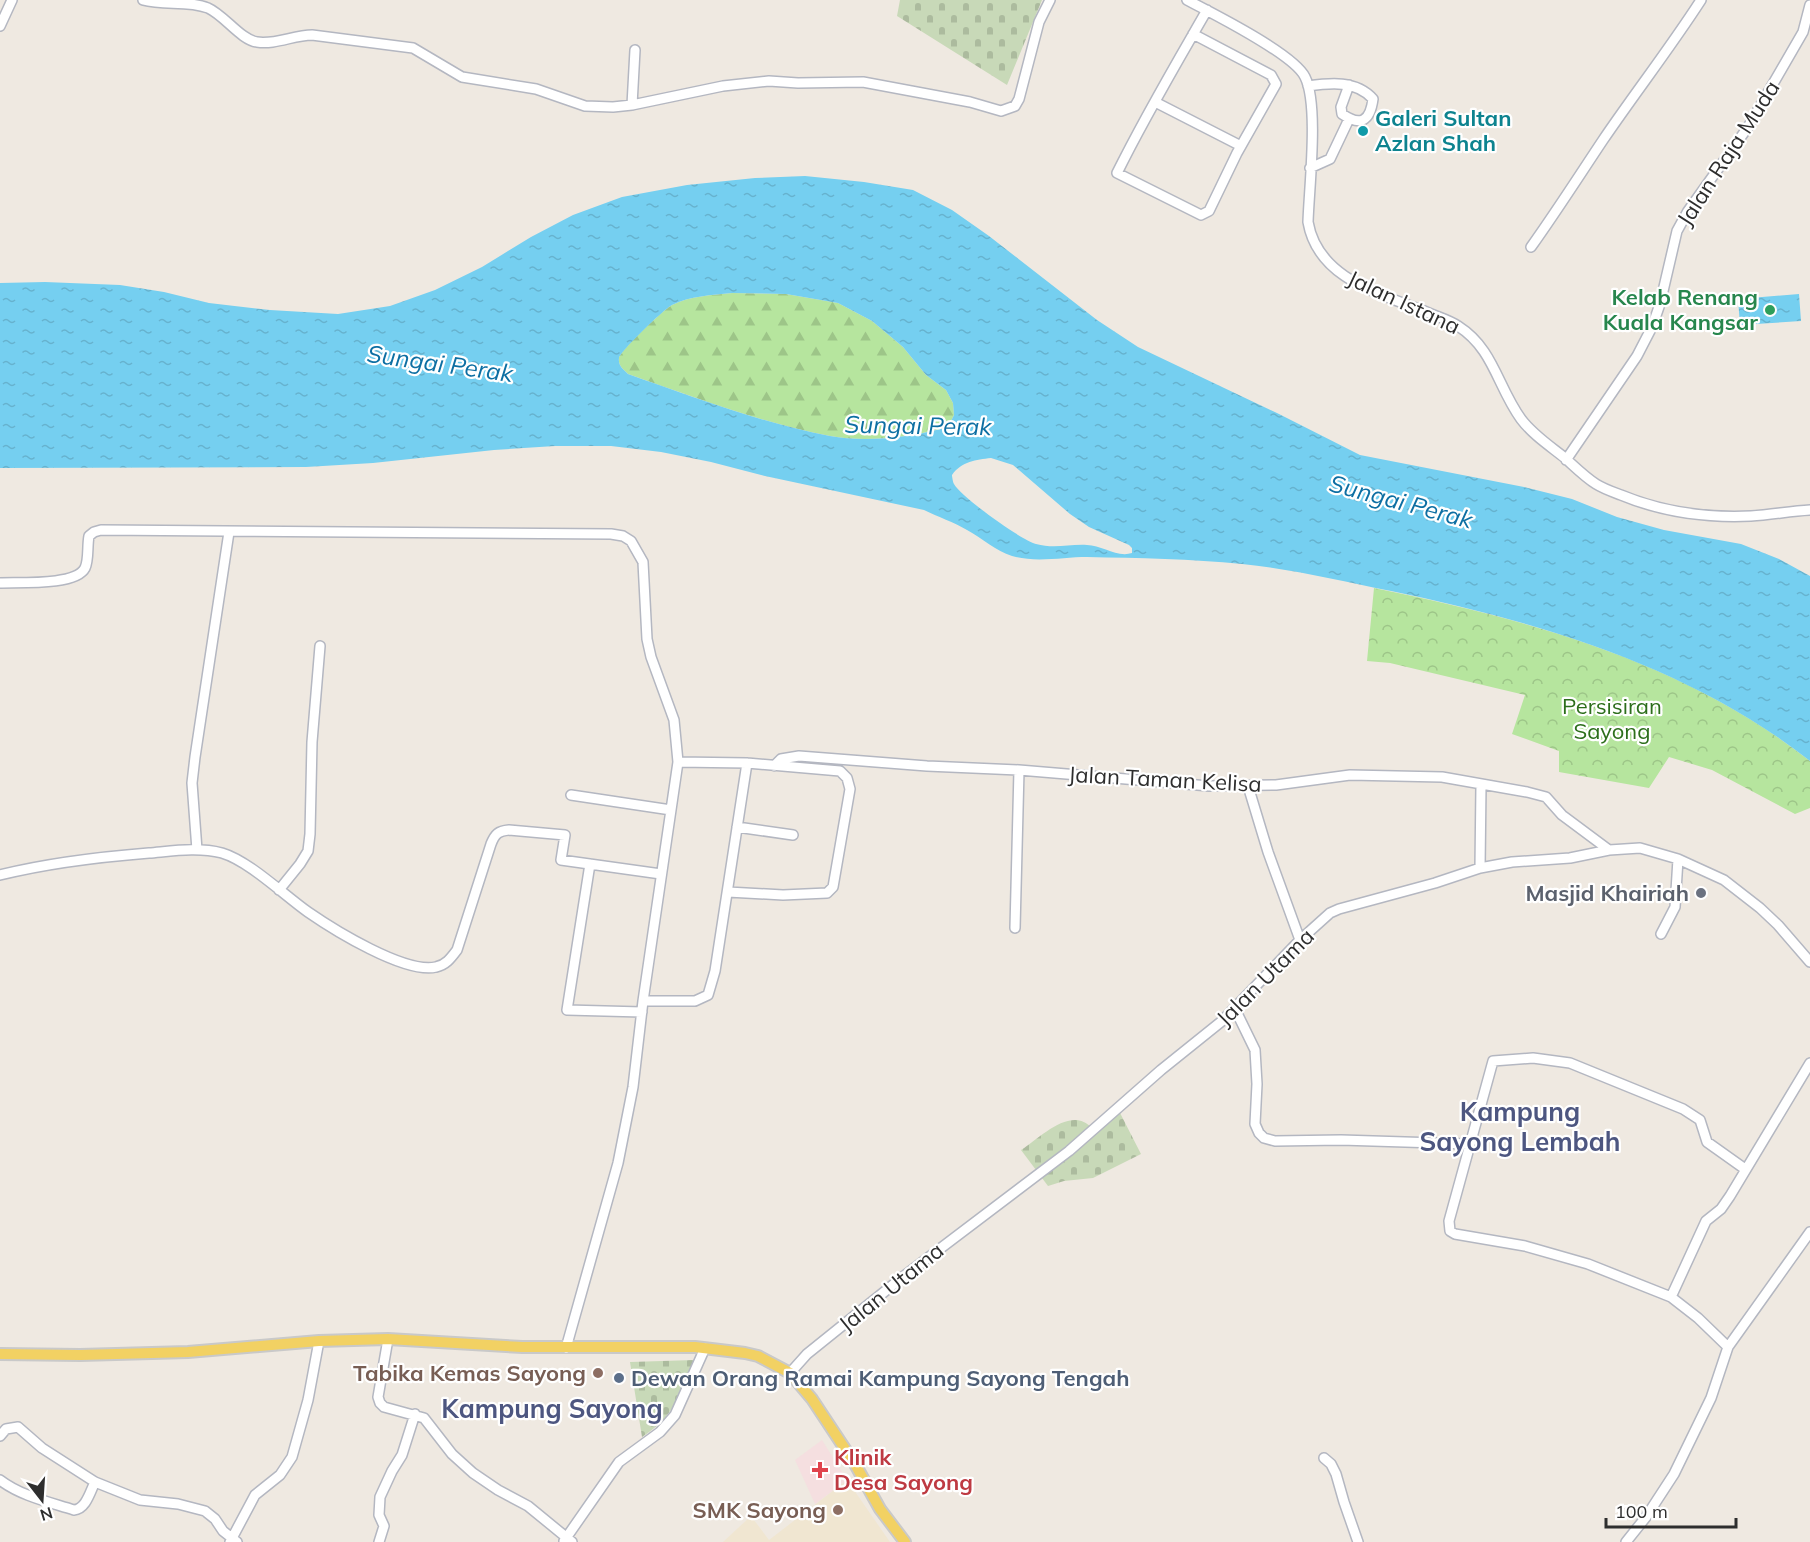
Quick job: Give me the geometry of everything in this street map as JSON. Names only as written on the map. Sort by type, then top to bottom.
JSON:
[{"type":"main road","points":[[0,1354],[80,1355],[188,1352],[319,1341],[388,1340],[566,1348],[705,1348],[758,1356],[790,1373],[812,1399],[855,1464],[880,1509],[904,1542]]},
{"type":"street","points":[[0,26],[12,0]]},
{"type":"street","points":[[143,0],[208,8],[254,42],[259,43],[312,35],[398,44],[413,48],[462,77],[536,89],[585,106],[632,105],[723,86],[768,81],[798,83],[845,81],[890,86],[970,102],[1001,111],[1015,106],[1019,99],[1039,22],[1050,0]]},
{"type":"street","name":"Jalan Istana","points":[[1187,0],[1261,41],[1296,65],[1305,77],[1312,107],[1308,222],[1310,234],[1321,256],[1331,266],[1355,282],[1455,324],[1470,334],[1481,344],[1512,405],[1523,421],[1566,460],[1599,486],[1644,505],[1680,513],[1752,516],[1810,510]]},
{"type":"street","points":[[1531,247],[1701,0]]},
{"type":"street","name":"Jalan Raja Muda","points":[[1566,460],[1637,356],[1652,327],[1660,304],[1677,231],[1748,127],[1803,32],[1810,5]]},
{"type":"street","points":[[1193,34],[1271,75],[1276,84],[1241,146],[1209,211],[1201,215],[1117,173],[1137,133],[1155,102],[1193,34],[1207,10]]},
{"type":"street","points":[[632,105],[635,50]]},
{"type":"street","points":[[1308,86],[1340,82],[1349,85],[1368,93],[1373,99],[1372,106],[1366,118],[1360,122],[1342,114],[1341,107],[1349,85]]},
{"type":"street","points":[[1155,102],[1241,146]]},
{"type":"street","points":[[1310,168],[1330,159],[1349,119]]},
{"type":"street","points":[[0,583],[76,577],[86,566],[89,536],[101,530],[567,534],[623,536],[631,541],[643,562],[647,639],[651,657],[674,720],[678,762],[643,1001],[633,1087],[618,1163],[566,1348]]},
{"type":"street","points":[[197,850],[192,783],[229,532]]},
{"type":"street","points":[[279,890],[308,851],[312,742],[320,646]]},
{"type":"street","name":"Jalan Taman Kelisa","points":[[774,766],[782,759],[799,756],[927,766],[1019,770],[1209,786],[1276,785],[1350,775],[1442,777],[1546,797],[1562,815],[1609,850]]},
{"type":"street","points":[[678,762],[747,763],[840,771],[847,778],[850,789],[833,887],[827,893],[817,895],[728,891]]},
{"type":"street","points":[[643,1001],[695,1001],[708,995],[715,971],[747,763]]},
{"type":"street","points":[[1015,928],[1019,770]]},
{"type":"street","points":[[1480,868],[1481,785]]},
{"type":"street","points":[[1248,786],[1268,852],[1300,940]]},
{"type":"street","points":[[571,795],[671,810]]},
{"type":"street","points":[[737,827],[793,835]]},
{"type":"street","points":[[0,875],[106,857],[197,850],[222,854],[236,859],[320,919],[381,953],[410,965],[434,968],[450,960],[457,950],[491,844],[495,835],[500,831],[565,835],[561,860],[662,874]]},
{"type":"street","name":"Jalan Utama","points":[[790,1373],[807,1354],[895,1283],[1069,1151],[1235,1009],[1300,940],[1330,913],[1339,909],[1435,883],[1480,868],[1512,862],[1570,858],[1609,850],[1640,848],[1678,859],[1724,880],[1778,925],[1810,962]]},
{"type":"street","points":[[1661,934],[1675,907],[1678,859]]},
{"type":"street","points":[[590,864],[567,1010],[642,1012]]},
{"type":"street","points":[[1235,1009],[1255,1050],[1257,1084],[1255,1124],[1264,1138],[1275,1141],[1470,1144]]},
{"type":"street","points":[[1728,1347],[1698,1318],[1671,1297],[1578,1261],[1525,1246],[1452,1233],[1449,1221],[1493,1061],[1542,1059],[1570,1063],[1683,1109],[1700,1120],[1707,1142],[1745,1169]]},
{"type":"street","points":[[1671,1297],[1706,1221],[1721,1209],[1810,1062]]},
{"type":"street","points":[[1626,1542],[1646,1517],[1674,1474],[1711,1398],[1728,1347],[1810,1232]]},
{"type":"street","points":[[388,1340],[378,1397],[380,1403],[384,1407],[424,1418],[452,1454],[473,1473],[528,1506],[567,1540],[619,1462],[660,1432],[675,1415],[705,1348]]},
{"type":"street","points":[[0,1436],[12,1426],[18,1427],[42,1448],[94,1482],[140,1500],[178,1504],[206,1511],[233,1541],[255,1495],[280,1475],[292,1457],[308,1400],[319,1341]]},
{"type":"street","points":[[380,1542],[384,1526],[379,1515],[380,1497],[402,1455],[415,1414]]},
{"type":"street","points":[[1324,1458],[1336,1473],[1358,1542]]},
{"type":"street","points":[[0,1480],[33,1497],[74,1510],[83,1506],[94,1482]]},
{"type":"shaded area","name":"Klinik Desa Sayong","points":[[822,1440],[847,1480],[815,1504],[795,1460]]},
{"type":"shaded area","name":"SMK Sayong","points":[[847,1480],[890,1542],[723,1542],[751,1516],[769,1540]]},
{"type":"green space","points":[[900,0],[1042,0],[1007,85],[897,16]]},
{"type":"green space","points":[[732,293],[786,294],[838,303],[872,321],[903,347],[926,375],[946,390],[953,403],[954,415],[948,427],[889,438],[859,439],[830,436],[804,431],[728,409],[628,374],[621,367],[619,358],[621,354],[667,308],[694,298]]},
{"type":"green space","name":"Persisiran Sayong","points":[[1374,588],[1490,614],[1547,630],[1603,649],[1710,696],[1761,726],[1810,761],[1810,808],[1795,814],[1712,770],[1669,757],[1649,788],[1559,772],[1559,751],[1512,734],[1525,695],[1390,663],[1367,661]]},
{"type":"green space","points":[[1118,1109],[1141,1154],[1093,1178],[1064,1181],[1048,1186],[1021,1150],[1047,1131],[1066,1121],[1084,1122],[1092,1128]]},
{"type":"green space","points":[[694,1360],[680,1394],[669,1413],[642,1437],[630,1362]]},
{"type":"water","name":"Sungai Perak","points":[[805,176],[913,190],[952,210],[1097,320],[1138,347],[1360,455],[1524,487],[1572,499],[1617,517],[1664,530],[1741,544],[1779,559],[1810,576],[1810,761],[1763,728],[1714,699],[1663,674],[1611,652],[1502,617],[1391,591],[1261,566],[1145,558],[1021,558],[1000,551],[962,527],[924,510],[661,452],[611,446],[555,446],[306,467],[0,468],[0,283],[120,285],[164,292],[209,303],[338,314],[390,306],[435,290],[482,267],[573,215],[622,197],[687,185],[755,178]],"holes":[[[732,293],[786,294],[838,303],[872,321],[903,347],[926,375],[946,390],[953,403],[954,415],[948,427],[889,438],[859,439],[830,436],[804,431],[728,409],[628,374],[621,367],[619,363],[621,354],[660,314],[672,305],[694,298]],[[991,458],[1013,465],[1070,514],[1089,527],[1129,545],[1132,553],[1115,553],[1087,545],[1036,544],[1005,527],[979,508],[959,490],[953,481],[952,475],[960,467],[970,462]]]},
{"type":"water","name":"Kelab Renang Kuala Kangsar","points":[[1799,294],[1801,321],[1740,325],[1738,299]]},
{"type":"place","name":"Galeri Sultan Azlan Shah","points":[[1363,131]]},
{"type":"place","name":"Kelab Renang Kuala Kangsar","points":[[1770,310]]},
{"type":"place","name":"Masjid Khairiah","points":[[1701,893]]},
{"type":"place","name":"Tabika Kemas Sayong","points":[[598,1373]]},
{"type":"place","name":"Dewan Orang Ramai Kampung Sayong Tengah","points":[[619,1378]]},
{"type":"place","name":"Klinik Desa Sayong","points":[[820,1470]]},
{"type":"place","name":"SMK Sayong","points":[[838,1510]]},
{"type":"district","name":"Kampung Sayong Lembah","points":[[1520,1127]]},
{"type":"district","name":"Kampung Sayong","points":[[552,1409]]}]
